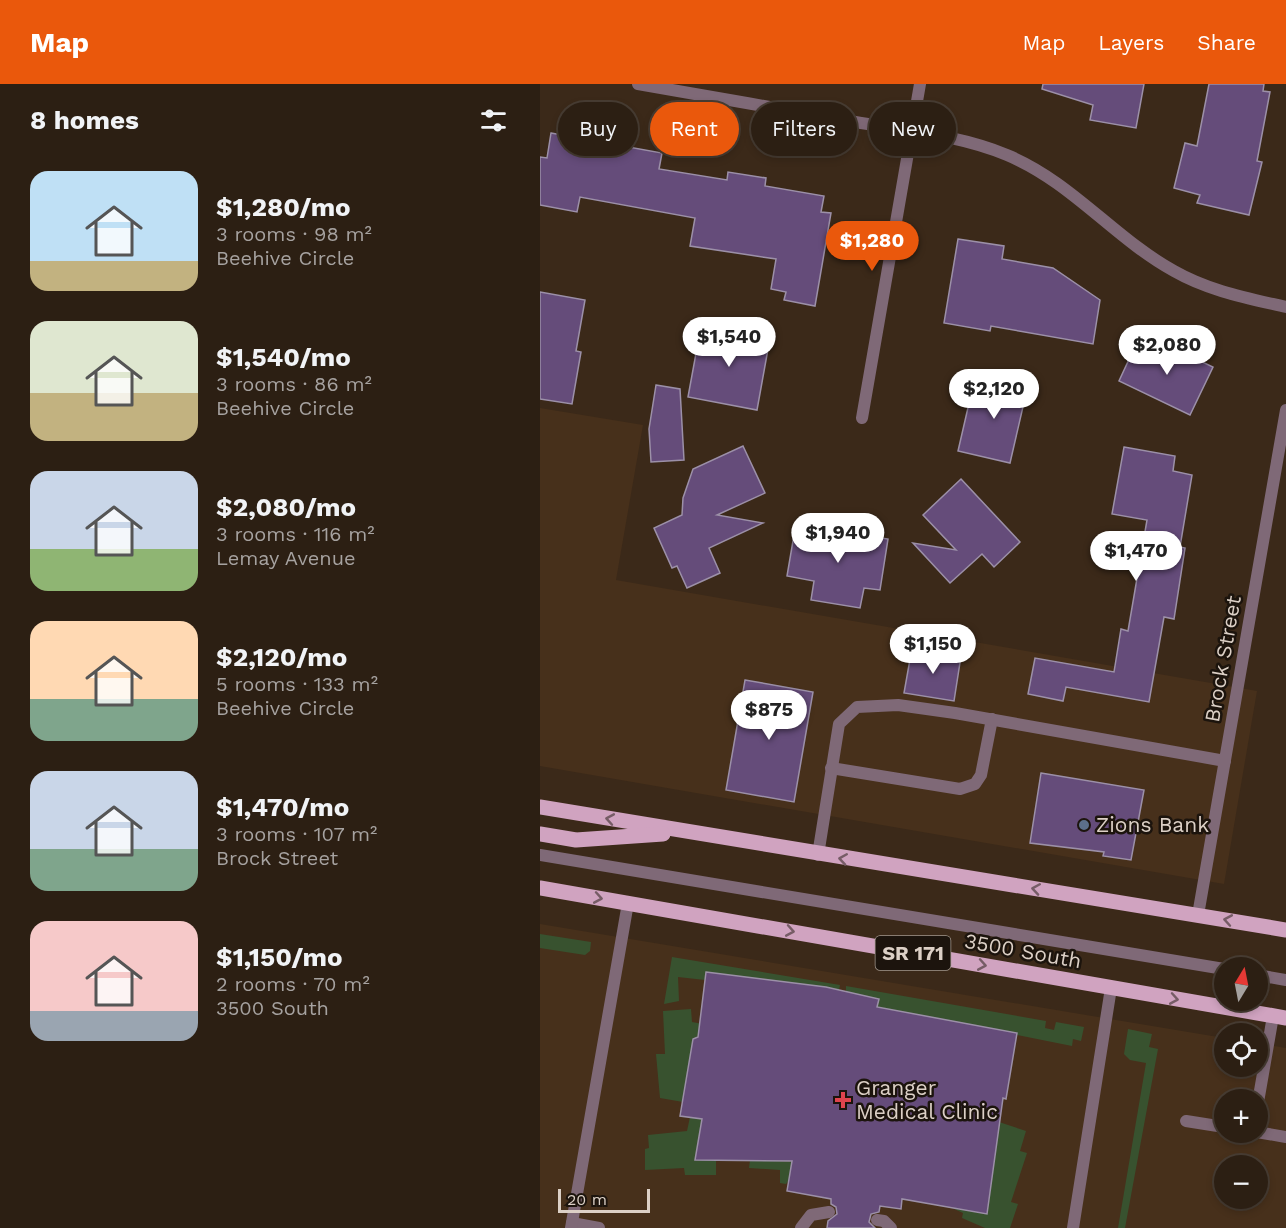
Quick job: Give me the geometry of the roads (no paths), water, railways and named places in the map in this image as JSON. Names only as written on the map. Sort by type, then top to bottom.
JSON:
[{"type":"main road","points":[[540,807],[818,855],[1286,930]]},
{"type":"main road","points":[[540,834],[576,840],[687,832]]},
{"type":"main road","name":"3500 South","points":[[540,888],[1279,1017]]},
{"type":"street","points":[[638,84],[869,124]]},
{"type":"street","points":[[917,102],[920,84]]},
{"type":"street","points":[[956,140],[978,145],[1034,167],[1061,184],[1145,252],[1173,271],[1206,287],[1286,307]]},
{"type":"street","points":[[862,418],[908,156]]},
{"type":"street","name":"Brock Street","points":[[1198,915],[1286,410]]},
{"type":"street","points":[[818,855],[839,724],[857,707],[898,705],[992,719],[1225,761]]},
{"type":"street","points":[[831,768],[960,789],[975,784],[981,775],[992,719]]},
{"type":"street","points":[[540,855],[1214,967]]},
{"type":"street","points":[[599,1228],[572,1226],[628,903]]},
{"type":"street","points":[[1268,977],[1286,980]]},
{"type":"street","points":[[1073,1228],[1111,988]]},
{"type":"street","points":[[1262,1089],[1279,1017]]},
{"type":"street","points":[[1186,1121],[1214,1125]]},
{"type":"street","points":[[1268,1134],[1286,1137]]},
{"type":"street","points":[[801,1228],[807,1217],[816,1212],[829,1212]]},
{"type":"street","points":[[877,1220],[884,1221],[891,1228]]},
{"type":"place","name":"Zions Bank","points":[[1084,825]]},
{"type":"place","name":"Granger Medical Clinic","points":[[843,1100]]}]
